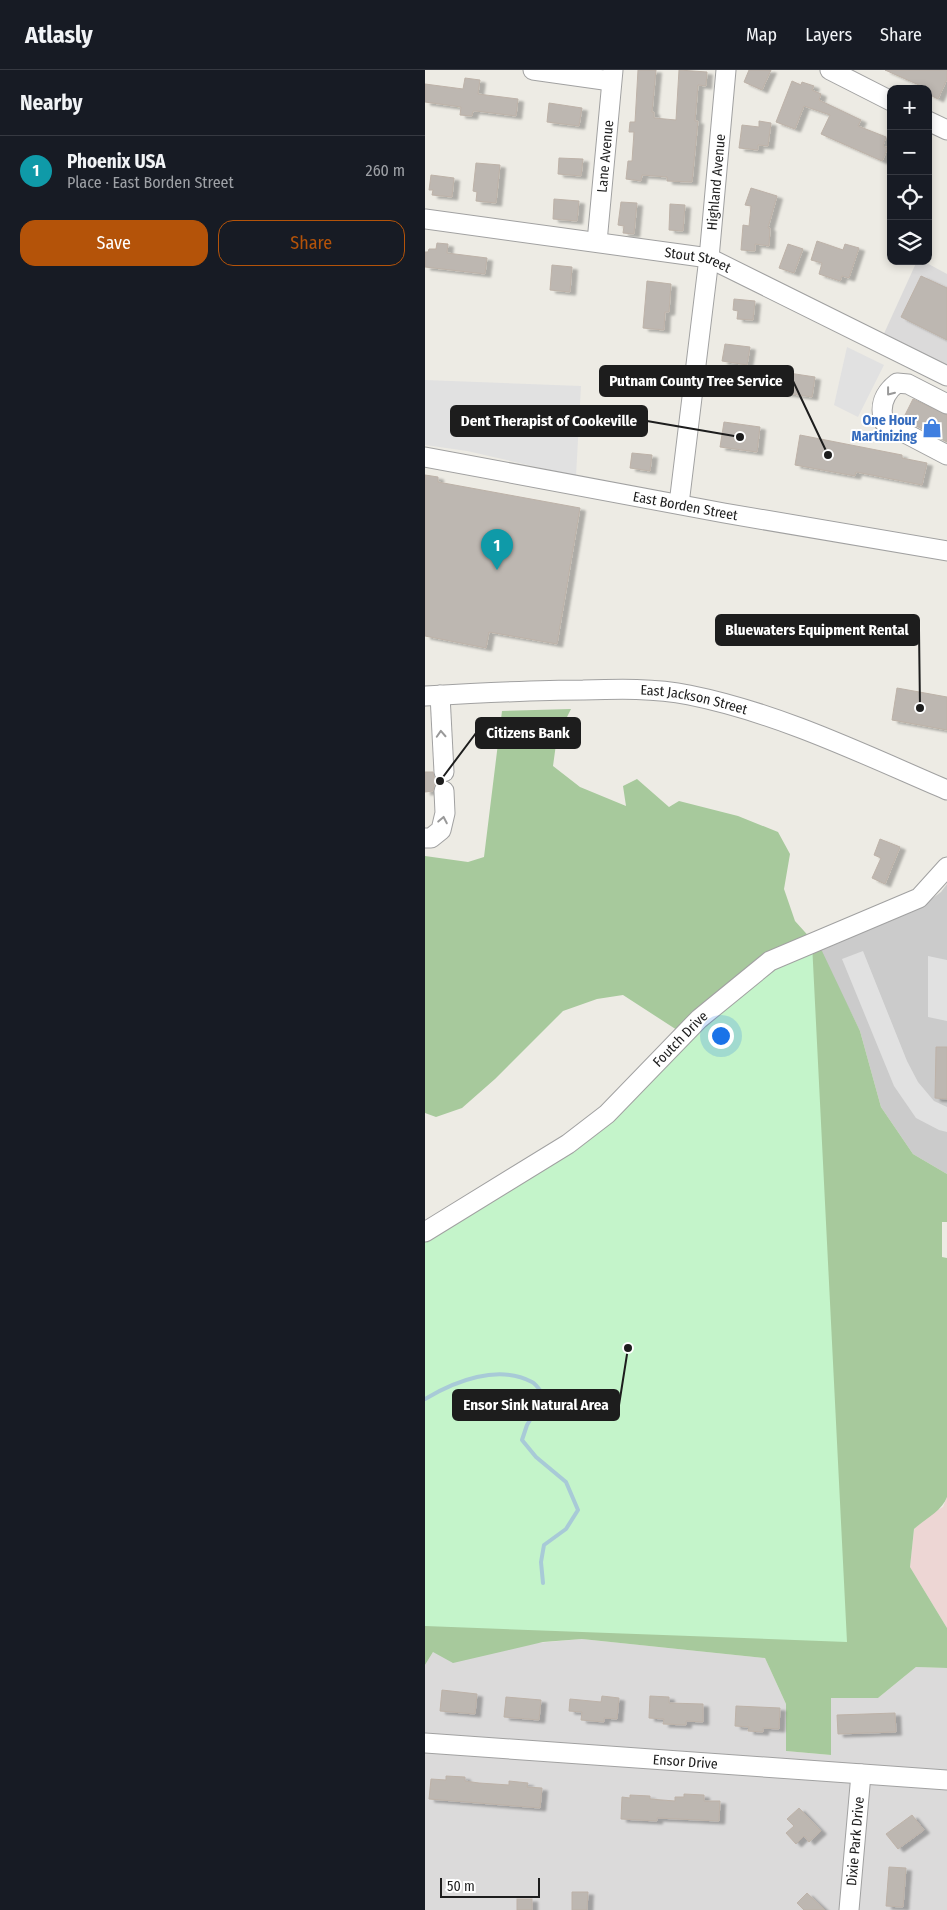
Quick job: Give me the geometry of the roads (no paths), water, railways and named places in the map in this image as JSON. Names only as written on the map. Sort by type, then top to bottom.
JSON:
[{"type":"street","points":[[533,70],[612,75]]},
{"type":"street","name":"Highland Avenue","points":[[679,504],[709,258],[726,70]]},
{"type":"street","points":[[830,70],[887,99]]},
{"type":"street","name":"Lane Avenue","points":[[597,242],[612,75]]},
{"type":"street","points":[[932,123],[947,130]]},
{"type":"street","name":"Stout Street","points":[[425,220],[709,258],[947,376]]},
{"type":"street","points":[[947,404],[909,384],[897,383],[890,389],[882,402],[880,411],[884,422],[947,455]]},
{"type":"street","name":"East Borden Street","points":[[425,457],[724,513],[947,551]]},
{"type":"street","name":"East Jackson Street","points":[[432,696],[537,690],[618,689],[653,690],[689,695],[752,711],[791,724],[947,790]]},
{"type":"street","points":[[432,696],[443,772]]},
{"type":"street","points":[[425,838],[431,838],[441,830],[445,813],[444,791]]},
{"type":"street","name":"Foutch Drive","points":[[425,1232],[568,1144],[607,1114],[699,1018],[770,961],[919,898],[947,867]]},
{"type":"street","name":"Ensor Drive","points":[[425,1742],[947,1780]]},
{"type":"street","name":"Dixie Park Drive","points":[[849,1910],[861,1774]]},
{"type":"waterway","points":[[425,1399],[463,1381],[491,1375],[519,1377],[533,1383],[542,1393],[541,1402],[527,1425],[522,1440],[536,1457],[566,1482],[578,1510],[566,1529],[544,1545],[541,1562],[543,1583]]},
{"type":"place","name":"One Hour Martinizing","points":[[932,428]]},
{"type":"place","name":"Dent Therapist of Cookeville","points":[[740,437]]},
{"type":"place","name":"Putnam County Tree Service","points":[[828,455]]},
{"type":"place","name":"Phoenix USA","points":[[497,570]]},
{"type":"place","name":"Bluewaters Equipment Rental","points":[[920,708]]},
{"type":"place","name":"Citizens Bank","points":[[440,781]]},
{"type":"place","name":"Ensor Sink Natural Area","points":[[628,1348]]}]
